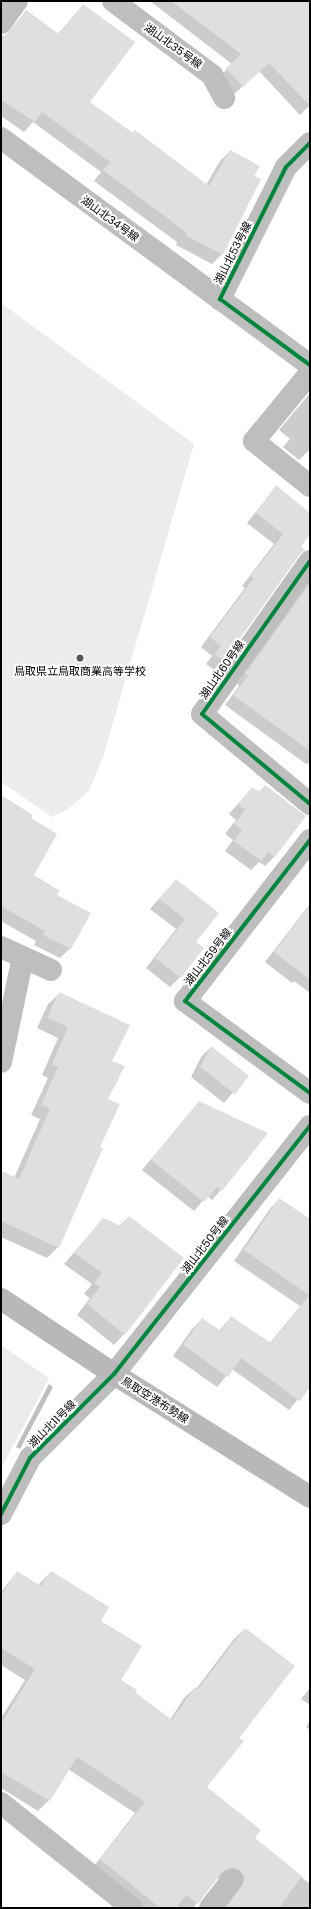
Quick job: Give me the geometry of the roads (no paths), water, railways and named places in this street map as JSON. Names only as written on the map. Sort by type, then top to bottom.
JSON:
[{"type":"main road","name":"鳥取空港布勢線","points":[[1,1300],[114,1374],[310,1497]]},
{"type":"street","points":[[1,23],[17,1]]},
{"type":"street","name":"湖山北35号線","points":[[113,1],[212,75],[224,98]]},
{"type":"street","name":"湖山北34号線","points":[[1,138],[220,299]]},
{"type":"street","name":"湖山北53号線","points":[[310,143],[286,167],[220,299],[310,365]]},
{"type":"street","points":[[310,373],[254,441],[310,486]]},
{"type":"street","name":"湖山北60号線","points":[[310,561],[202,714],[310,804]]},
{"type":"street","name":"湖山北59号線","points":[[310,840],[185,1001],[310,1093]]},
{"type":"street","points":[[1,947],[51,970]]},
{"type":"street","points":[[1,1062],[5,1026],[23,957]]},
{"type":"street","name":"湖山北50号線","points":[[114,1374],[310,1126]]},
{"type":"street","name":"湖山北11号線","points":[[1,1514],[30,1458],[114,1374]]},
{"type":"street","points":[[1,1803],[132,1908]]},
{"type":"street","points":[[210,1908],[232,1880]]},
{"type":"place","name":"鳥取県立鳥取商業高等学校","points":[[80,658]]}]
